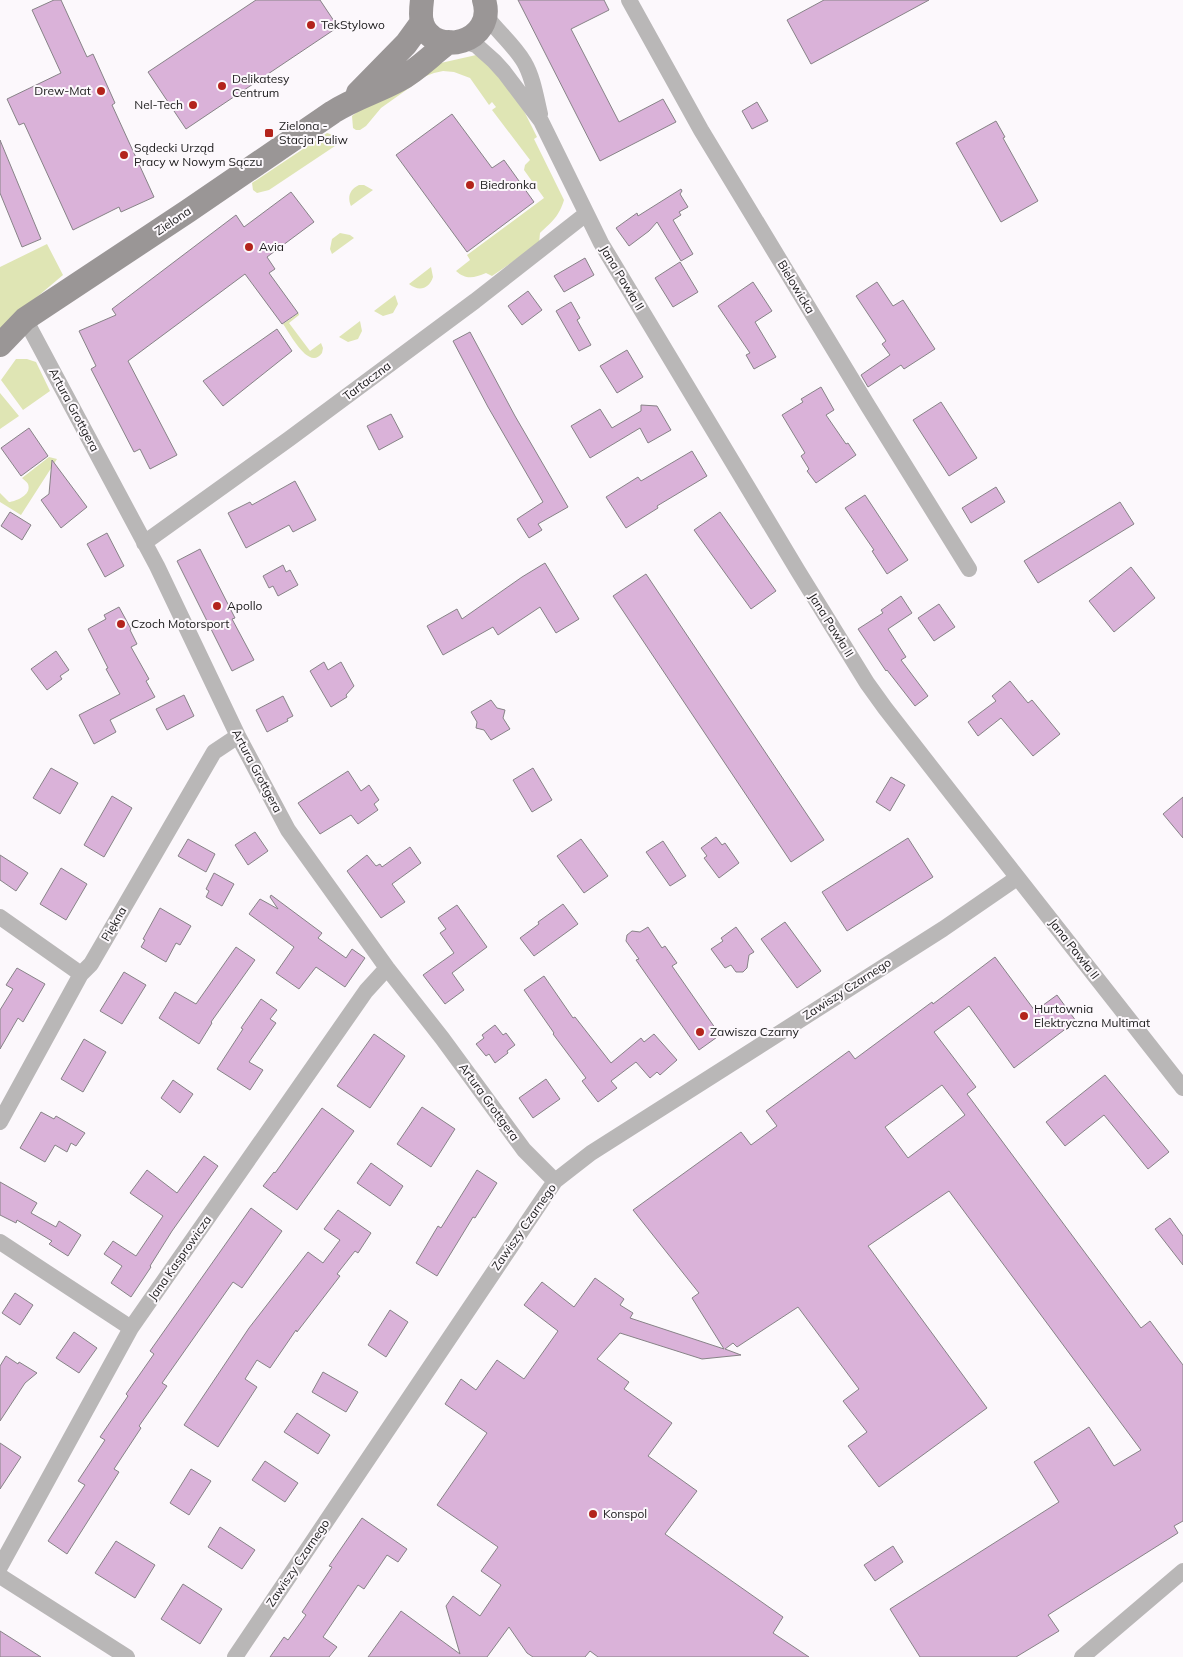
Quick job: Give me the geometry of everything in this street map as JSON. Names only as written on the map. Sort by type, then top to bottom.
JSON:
[{"type":"street","name":"Bielowicka","points":[[629,0],[706,138],[969,569]]},
{"type":"street","name":"Zielona","points":[[0,345],[25,319],[350,101],[400,79],[414,70],[437,50],[474,36],[479,31],[485,8]]},
{"type":"street","name":"Jana Pawła II","points":[[485,8],[525,64],[533,83],[541,121]]},
{"type":"street","name":"Zielona","points":[[350,101],[406,44],[422,11]]},
{"type":"street","points":[[422,11],[425,30],[442,41],[456,42]]},
{"type":"street","name":"Jana Pawła II","points":[[456,42],[476,45],[488,55],[504,72],[541,121],[601,244],[867,683],[1017,878],[1183,1088]]},
{"type":"street","name":"Tartaczna","points":[[144,543],[289,439],[475,301],[586,214]]},
{"type":"street","name":"Artura Grottgera","points":[[25,319],[157,566],[238,736],[288,830],[387,968],[442,1038],[524,1150],[555,1181]]},
{"type":"street","name":"Piękna","points":[[0,1122],[81,974],[91,964],[214,752],[238,736]]},
{"type":"street","name":"Zawiszy Czarnego","points":[[234,1657],[555,1181],[591,1153],[755,1047],[855,986],[1017,878]]},
{"type":"street","points":[[0,918],[81,974]]},
{"type":"street","name":"Jana Kasprowicza","points":[[0,1566],[131,1328],[366,991],[387,968]]},
{"type":"street","points":[[0,1242],[131,1328]]},
{"type":"street","points":[[1082,1657],[1183,1571]]},
{"type":"street","points":[[0,1576],[127,1657]]},
{"type":"green space","points":[[494,51],[537,137],[534,139],[564,200],[555,218],[540,233],[539,244],[492,276],[486,273],[467,277],[456,271],[470,260],[467,255],[544,198],[524,170],[525,165],[530,160],[492,110],[496,107],[492,102],[489,105],[470,78],[454,72],[443,71],[426,76],[381,108],[366,126],[360,130],[353,128],[352,116],[423,67]]},
{"type":"green space","points":[[327,133],[339,139],[338,144],[269,190],[257,193],[253,190],[252,183]]},
{"type":"green space","points":[[359,185],[364,185],[373,190],[351,206],[350,194]]},
{"type":"green space","points":[[340,233],[354,238],[332,254],[330,249],[332,239]]},
{"type":"green space","points":[[47,244],[63,275],[11,319],[0,334],[0,267]]},
{"type":"green space","points":[[431,267],[433,277],[426,287],[416,288],[409,284]]},
{"type":"green space","points":[[395,295],[398,304],[393,313],[383,316],[374,311]]},
{"type":"green space","points":[[299,313],[289,323],[310,351],[321,343],[322,353],[317,357],[312,358],[306,355],[295,343],[283,324]]},
{"type":"green space","points":[[360,321],[362,331],[358,339],[348,342],[339,337]]},
{"type":"green space","points":[[16,359],[27,359],[36,362],[50,391],[23,410],[1,380]]},
{"type":"green space","points":[[0,393],[19,416],[0,429]]},
{"type":"green space","points":[[49,457],[57,459],[21,515],[0,502],[0,493],[9,502],[19,499],[26,494],[29,488],[28,484],[22,478]]},
{"type":"building","points":[[54,0],[61,0],[87,57],[93,54],[115,103],[112,105],[154,197],[121,212],[119,207],[73,230],[24,123],[19,125],[7,99],[61,73],[32,10]]},
{"type":"building","points":[[256,0],[320,0],[338,27],[186,129],[148,72]]},
{"type":"building","points":[[518,0],[604,0],[609,10],[571,29],[619,122],[663,99],[676,122],[600,161]]},
{"type":"building","points":[[824,0],[929,0],[811,64],[787,20]]},
{"type":"building","points":[[757,102],[768,121],[752,129],[742,111]]},
{"type":"building","name":"Biedronka","points":[[452,114],[492,168],[504,160],[534,202],[467,252],[396,155]]},
{"type":"building","points":[[996,121],[1005,137],[1003,138],[1038,201],[1001,222],[956,143]]},
{"type":"building","points":[[0,140],[41,239],[22,247],[0,193]]},
{"type":"building","points":[[681,189],[680,194],[688,207],[679,212],[681,215],[673,220],[693,254],[681,261],[657,222],[649,231],[629,246],[616,228],[637,213],[638,216]]},
{"type":"building","points":[[291,192],[314,222],[267,257],[275,269],[269,273],[298,313],[282,324],[245,274],[128,361],[177,455],[150,469],[140,449],[134,452],[91,369],[96,366],[79,331],[116,315],[112,309],[236,215],[244,227]]},
{"type":"building","points":[[585,258],[594,275],[564,292],[554,276]]},
{"type":"building","points":[[680,262],[698,292],[673,307],[655,278]]},
{"type":"building","points":[[753,282],[772,311],[755,322],[776,357],[754,369],[746,355],[750,353],[718,306]]},
{"type":"building","points":[[877,282],[893,306],[903,300],[935,349],[904,369],[901,365],[868,387],[861,375],[890,355],[882,344],[886,341],[856,296]]},
{"type":"building","points":[[528,291],[542,310],[522,325],[508,306]]},
{"type":"building","points":[[571,302],[580,318],[577,320],[591,345],[579,351],[556,311]]},
{"type":"building","points":[[277,329],[292,351],[223,406],[203,381]]},
{"type":"building","points":[[470,332],[515,416],[568,507],[538,524],[542,530],[529,538],[517,519],[543,502],[488,407],[453,341]]},
{"type":"building","points":[[627,350],[643,377],[617,393],[600,366]]},
{"type":"building","points":[[821,387],[834,410],[826,415],[856,455],[816,483],[807,471],[809,469],[801,456],[805,453],[782,415],[803,402],[801,399]]},
{"type":"building","points":[[941,402],[977,458],[949,476],[913,420]]},
{"type":"building","points":[[641,405],[657,406],[671,430],[648,443],[640,428],[590,458],[571,426],[600,409],[612,428],[641,411]]},
{"type":"building","points":[[391,414],[403,437],[379,450],[367,426]]},
{"type":"building","points":[[29,428],[48,456],[21,476],[1,448]]},
{"type":"building","points":[[692,451],[707,476],[657,506],[658,508],[626,528],[606,497],[638,477],[641,481]]},
{"type":"building","points":[[52,460],[87,507],[61,528],[41,500],[49,494]]},
{"type":"building","points":[[295,481],[316,520],[293,532],[289,525],[246,548],[228,513],[250,502],[252,505]]},
{"type":"building","points":[[996,487],[1005,502],[971,523],[962,508]]},
{"type":"building","points":[[865,495],[908,560],[887,574],[872,551],[874,550],[845,508]]},
{"type":"building","points":[[1120,502],[1134,524],[1038,583],[1024,561]]},
{"type":"building","points":[[10,512],[31,525],[22,540],[1,526]]},
{"type":"building","points":[[720,512],[776,591],[751,609],[694,530]]},
{"type":"building","points":[[107,533],[124,566],[105,577],[87,544]]},
{"type":"building","points":[[200,549],[235,618],[232,619],[254,660],[232,671],[177,561]]},
{"type":"building","points":[[545,563],[579,619],[556,633],[540,607],[498,635],[493,627],[443,655],[427,626],[457,609],[462,619]]},
{"type":"building","points":[[283,565],[286,572],[290,570],[298,585],[278,596],[273,586],[269,588],[263,576]]},
{"type":"building","points":[[1131,567],[1155,598],[1114,632],[1089,601]]},
{"type":"building","points":[[646,574],[824,840],[791,862],[613,596]]},
{"type":"building","points":[[901,596],[912,613],[888,629],[906,657],[901,660],[928,696],[915,706],[886,671],[858,629],[883,613],[881,610]]},
{"type":"building","points":[[939,604],[955,627],[934,641],[918,618]]},
{"type":"building","points":[[119,607],[137,644],[131,647],[149,679],[146,681],[155,697],[110,720],[116,732],[94,744],[79,715],[120,694],[106,669],[108,668],[88,629],[106,619],[104,615]]},
{"type":"building","points":[[56,651],[69,670],[60,676],[62,679],[47,690],[31,669]]},
{"type":"building","points":[[324,662],[328,670],[341,662],[354,686],[346,695],[347,697],[331,707],[310,671]]},
{"type":"building","points":[[1010,681],[1028,703],[1032,700],[1060,734],[1033,756],[1001,718],[978,736],[968,722],[996,701],[992,696]]},
{"type":"building","points":[[184,695],[194,716],[167,730],[156,709]]},
{"type":"building","points":[[283,696],[293,716],[287,719],[288,721],[267,732],[256,710]]},
{"type":"building","points":[[491,700],[497,708],[505,710],[503,718],[510,729],[491,740],[484,730],[476,728],[477,722],[471,712]]},
{"type":"building","points":[[51,768],[78,783],[60,814],[33,798]]},
{"type":"building","points":[[533,768],[552,800],[532,812],[513,780]]},
{"type":"building","points":[[348,771],[361,791],[369,785],[379,800],[374,804],[378,810],[358,824],[351,815],[320,834],[298,803]]},
{"type":"building","points":[[891,777],[905,785],[890,811],[876,802]]},
{"type":"building","points":[[112,796],[132,808],[104,857],[84,845]]},
{"type":"building","points":[[1183,797],[1183,838],[1163,814]]},
{"type":"building","points":[[255,832],[268,851],[248,865],[235,845]]},
{"type":"building","points":[[716,837],[722,845],[725,843],[739,863],[719,878],[704,858],[707,856],[701,848]]},
{"type":"building","points":[[908,838],[933,877],[847,931],[822,892]]},
{"type":"building","points":[[188,839],[215,854],[206,872],[178,856]]},
{"type":"building","points":[[581,839],[608,876],[584,893],[557,856]]},
{"type":"building","points":[[663,841],[686,876],[670,886],[646,852]]},
{"type":"building","points":[[410,847],[421,863],[392,884],[405,902],[381,918],[347,871],[367,855],[376,866],[380,864],[382,867]]},
{"type":"building","points":[[0,855],[28,873],[16,891],[0,880]]},
{"type":"building","points":[[61,868],[87,884],[66,920],[40,904]]},
{"type":"building","points":[[214,873],[234,884],[222,906],[206,897],[209,891],[206,889]]},
{"type":"building","points":[[271,895],[322,933],[318,938],[346,958],[352,949],[365,958],[345,987],[316,967],[299,989],[276,973],[294,947],[249,914],[260,899],[278,909],[270,897]]},
{"type":"building","points":[[563,904],[578,924],[534,956],[520,938]]},
{"type":"building","points":[[457,905],[487,947],[452,973],[464,990],[445,1004],[423,975],[454,953],[440,933],[446,929],[438,918]]},
{"type":"building","points":[[160,908],[191,926],[180,945],[176,943],[166,962],[141,947],[145,940],[143,939]]},
{"type":"building","points":[[785,922],[821,971],[797,988],[761,939]]},
{"type":"building","points":[[648,927],[662,948],[665,946],[677,963],[672,966],[720,1035],[699,1050],[636,960],[639,959],[626,941],[627,935],[632,931],[640,932]]},
{"type":"building","points":[[736,927],[754,952],[749,955],[747,968],[743,972],[736,972],[731,965],[725,968],[711,949],[723,941],[721,938]]},
{"type":"building","points":[[236,947],[255,960],[211,1022],[199,1044],[159,1018],[175,992],[196,1004]]},
{"type":"building","points":[[995,957],[1035,1011],[1057,995],[1076,1021],[1014,1068],[969,1006],[934,1032],[976,1087],[967,1094],[1141,1328],[1150,1321],[1183,1365],[1183,1521],[1174,1526],[1178,1533],[1048,1615],[1059,1631],[1016,1657],[920,1657],[890,1609],[1059,1502],[1034,1462],[1089,1427],[1114,1466],[1141,1450],[949,1191],[868,1246],[987,1408],[879,1487],[848,1446],[867,1432],[843,1401],[859,1389],[798,1307],[737,1347],[733,1343],[725,1349],[741,1355],[702,1359],[620,1333],[597,1359],[629,1382],[624,1389],[672,1423],[648,1456],[697,1491],[665,1534],[783,1617],[773,1633],[809,1657],[598,1657],[590,1651],[585,1657],[533,1657],[527,1653],[509,1627],[487,1657],[368,1657],[401,1611],[460,1654],[446,1606],[453,1596],[480,1616],[501,1585],[481,1571],[498,1547],[437,1505],[487,1433],[445,1404],[461,1379],[476,1390],[497,1360],[524,1379],[558,1331],[524,1305],[542,1282],[574,1307],[595,1278],[624,1299],[620,1305],[633,1313],[630,1318],[724,1349],[692,1298],[699,1293],[633,1210],[741,1132],[751,1145],[777,1126],[766,1111],[849,1051],[855,1059],[932,1002],[933,1004]],"holes":[[[942,1085],[965,1115],[908,1158],[885,1127]]]},
{"type":"building","points":[[17,968],[45,984],[23,1022],[18,1018],[0,1049],[0,1010],[13,989],[6,985]]},
{"type":"building","points":[[124,972],[146,985],[122,1024],[100,1011]]},
{"type":"building","points":[[544,976],[573,1018],[575,1017],[611,1063],[641,1038],[644,1042],[654,1034],[677,1060],[660,1075],[657,1072],[650,1078],[636,1062],[611,1081],[617,1088],[598,1102],[582,1081],[586,1078],[553,1034],[524,990]]},
{"type":"building","points":[[261,999],[277,1010],[270,1019],[276,1023],[249,1062],[263,1070],[250,1090],[217,1069]]},
{"type":"building","points":[[495,1025],[503,1035],[506,1033],[515,1045],[495,1063],[489,1054],[486,1056],[476,1044],[484,1038],[482,1035]]},
{"type":"building","points":[[374,1034],[405,1056],[370,1108],[337,1086]]},
{"type":"building","points":[[84,1039],[106,1052],[83,1092],[61,1079]]},
{"type":"building","points":[[1105,1075],[1169,1152],[1148,1169],[1104,1115],[1065,1146],[1046,1122]]},
{"type":"building","points":[[546,1079],[560,1099],[533,1118],[519,1098]]},
{"type":"building","points":[[173,1080],[193,1094],[180,1113],[161,1098]]},
{"type":"building","points":[[422,1107],[455,1129],[431,1167],[397,1144]]},
{"type":"building","points":[[322,1108],[354,1131],[297,1210],[263,1186],[275,1173]]},
{"type":"building","points":[[41,1112],[54,1119],[56,1116],[85,1133],[76,1146],[71,1143],[67,1152],[55,1145],[45,1162],[20,1148]]},
{"type":"building","points":[[204,1156],[218,1166],[172,1231],[131,1297],[111,1283],[122,1266],[104,1254],[113,1241],[136,1256],[163,1216],[130,1193],[147,1170],[177,1193]]},
{"type":"building","points":[[371,1163],[403,1186],[390,1206],[357,1183]]},
{"type":"building","points":[[477,1170],[497,1183],[475,1218],[473,1217],[437,1276],[416,1263],[438,1226],[441,1228]]},
{"type":"building","points":[[0,1182],[37,1203],[31,1213],[56,1227],[59,1221],[81,1235],[68,1256],[49,1244],[52,1241],[17,1220],[16,1223],[0,1215]]},
{"type":"building","points":[[251,1208],[282,1231],[242,1288],[233,1282],[162,1383],[167,1386],[139,1426],[141,1428],[114,1469],[119,1472],[67,1554],[48,1541],[85,1485],[78,1481],[105,1440],[100,1437],[128,1396],[126,1394],[154,1354],[150,1351]]},
{"type":"building","points":[[338,1210],[371,1233],[358,1253],[355,1251],[337,1274],[340,1276],[297,1332],[296,1330],[270,1368],[257,1360],[245,1379],[257,1387],[218,1447],[184,1425],[249,1328],[308,1252],[323,1263],[340,1240],[324,1229]]},
{"type":"building","points":[[1170,1218],[1183,1236],[1183,1265],[1155,1229]]},
{"type":"building","points":[[15,1293],[33,1305],[20,1325],[2,1313]]},
{"type":"building","points":[[390,1310],[408,1322],[386,1357],[368,1345]]},
{"type":"building","points":[[74,1332],[97,1348],[79,1373],[56,1358]]},
{"type":"building","points":[[6,1356],[37,1373],[25,1383],[0,1421],[0,1366]]},
{"type":"building","points":[[323,1372],[358,1392],[346,1412],[312,1392]]},
{"type":"building","points":[[297,1413],[330,1435],[318,1454],[284,1432]]},
{"type":"building","points":[[0,1443],[21,1457],[0,1489]]},
{"type":"building","points":[[265,1461],[298,1483],[285,1502],[252,1480]]},
{"type":"building","points":[[191,1469],[211,1481],[189,1515],[170,1503]]},
{"type":"building","points":[[362,1518],[407,1549],[398,1562],[387,1555],[364,1589],[358,1585],[323,1637],[337,1647],[329,1657],[270,1657],[284,1637],[288,1640],[306,1615],[302,1612],[332,1567],[329,1566]]},
{"type":"building","points":[[220,1527],[255,1550],[242,1569],[208,1547]]},
{"type":"building","points":[[116,1541],[155,1565],[135,1598],[95,1573]]},
{"type":"building","points":[[893,1546],[903,1562],[875,1581],[864,1565]]},
{"type":"building","points":[[183,1584],[222,1609],[200,1644],[161,1619]]},
{"type":"building","points":[[0,1631],[41,1657],[0,1657]]},
{"type":"place","name":"TekStylowo","points":[[311,25]]},
{"type":"place","name":"Delikatesy Centrum","points":[[222,86]]},
{"type":"place","name":"Drew-Mat","points":[[101,91]]},
{"type":"place","name":"Nel-Tech","points":[[193,105]]},
{"type":"place","name":"Zielona - Stacja Paliw","points":[[269,133]]},
{"type":"place","name":"Sądecki Urząd Pracy w Nowym Sączu","points":[[124,155]]},
{"type":"place","name":"Biedronka","points":[[470,185]]},
{"type":"place","name":"Avia","points":[[249,247]]},
{"type":"place","name":"Apollo","points":[[217,606]]},
{"type":"place","name":"Czoch Motorsport","points":[[121,624]]},
{"type":"place","name":"Hurtownia Elektryczna Multimat","points":[[1024,1016]]},
{"type":"place","name":"Zawisza Czarny","points":[[700,1032]]},
{"type":"place","name":"Konspol","points":[[593,1514]]}]
